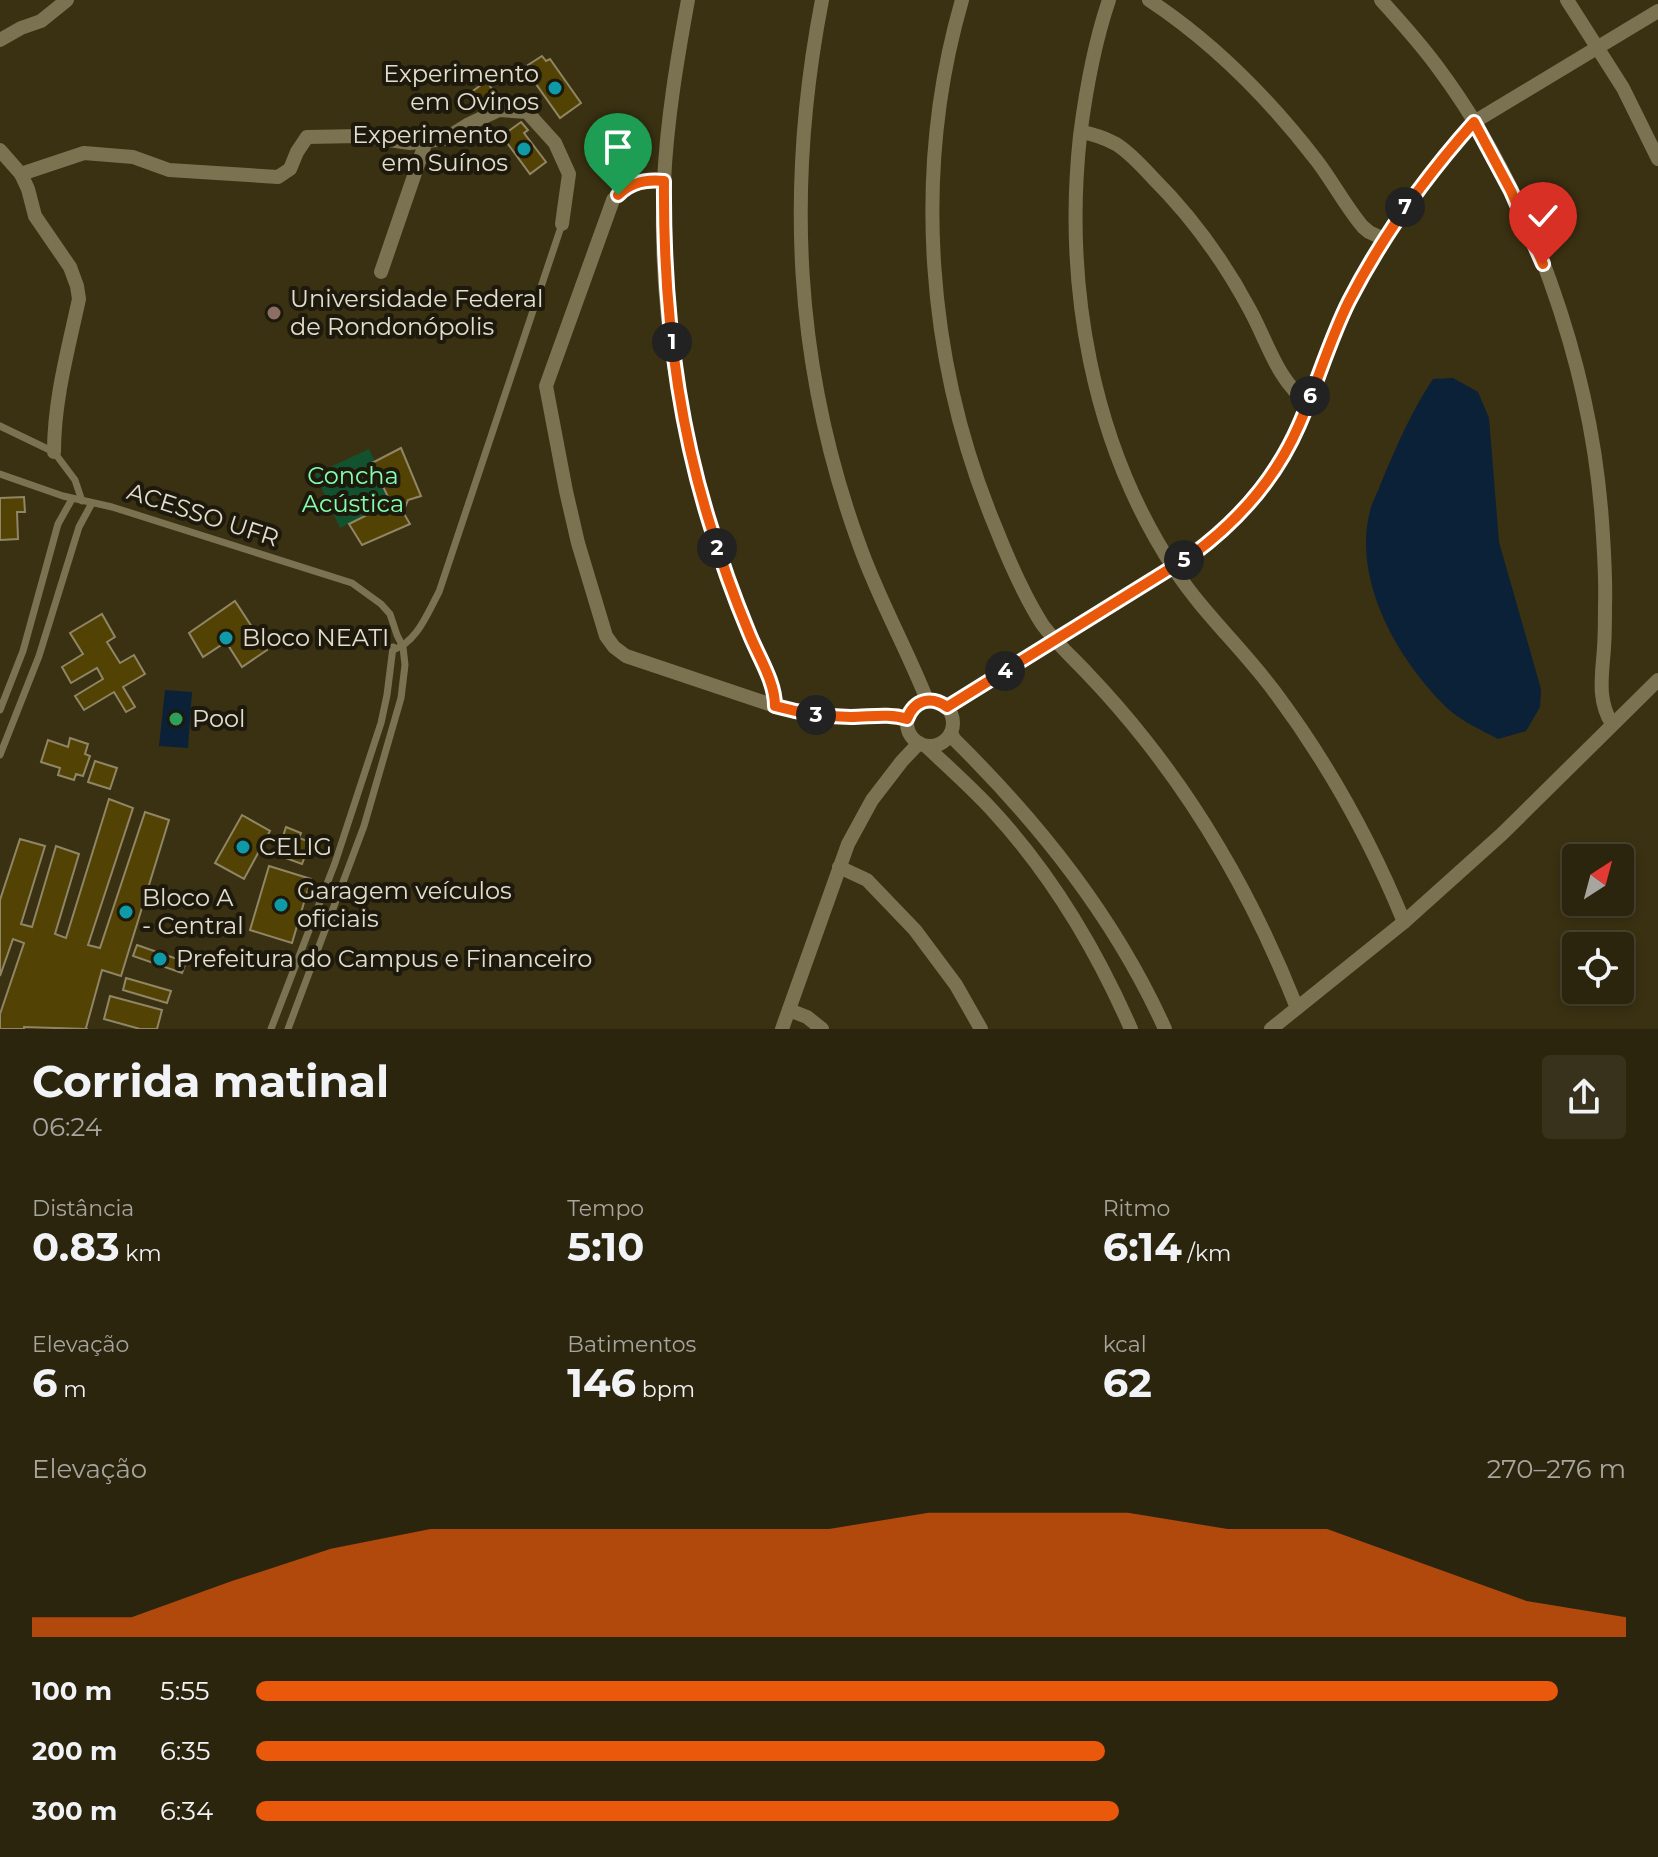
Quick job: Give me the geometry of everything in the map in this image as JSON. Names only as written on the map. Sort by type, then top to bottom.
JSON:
[{"type":"street","points":[[0,40],[41,21],[67,0]]},
{"type":"street","points":[[688,0],[673,92],[664,181],[663,224],[673,352],[687,436],[705,506],[722,563],[773,687],[775,706]]},
{"type":"street","points":[[822,0],[807,91],[800,183],[802,275],[813,367],[832,457],[849,516],[876,588],[927,700]]},
{"type":"street","points":[[962,0],[942,90],[934,174],[934,259],[943,343],[961,426],[987,507],[1041,622],[1146,741],[1199,815],[1251,903],[1297,1008]]},
{"type":"street","points":[[1109,0],[1089,74],[1075,190],[1075,249],[1082,323],[1105,420],[1122,467],[1173,567],[1195,599],[1272,688],[1321,759],[1367,838],[1404,922]]},
{"type":"street","points":[[1149,0],[1208,45],[1255,89],[1320,165],[1363,227],[1384,239]]},
{"type":"street","points":[[1381,0],[1437,65],[1474,122],[1511,191],[1561,315],[1580,383],[1596,470],[1605,603],[1601,691],[1605,713],[1612,724]]},
{"type":"street","points":[[1567,0],[1623,88],[1658,159]]},
{"type":"street","points":[[947,707],[1173,567],[1229,525],[1254,498],[1288,448],[1338,325],[1365,270],[1426,178],[1474,122],[1658,11]]},
{"type":"street","points":[[21,174],[84,153],[133,157],[169,170],[278,177],[290,169],[307,137],[360,136],[410,143],[445,139],[499,110],[527,112],[555,143],[569,174],[562,224]]},
{"type":"street","points":[[1081,132],[1107,139],[1123,148],[1180,207],[1234,281],[1281,375],[1293,391],[1308,403]]},
{"type":"street","points":[[381,272],[426,141]]},
{"type":"street","points":[[0,150],[21,174],[35,216],[70,267],[77,286],[79,299],[54,422],[54,452]]},
{"type":"street","points":[[664,181],[637,182],[613,200],[546,386],[563,478],[606,636],[626,656],[775,706],[824,716],[897,715],[907,719]]},
{"type":"street","points":[[1271,1029],[1404,922],[1502,834],[1658,680]]},
{"type":"street","points":[[1131,1029],[1079,926],[1039,866],[992,810],[909,733],[907,719],[914,706],[934,700],[947,707],[953,719],[951,733],[954,739],[1020,807],[1077,877],[1123,948],[1165,1029]]},
{"type":"street","points":[[782,1029],[839,867],[859,821],[886,780],[923,744],[940,744],[951,733]]},
{"type":"street","points":[[839,867],[867,880],[915,930],[956,985],[981,1029]]},
{"type":"street","points":[[789,1010],[807,1017],[822,1029]]},
{"type":"lane","points":[[393,650],[403,647],[415,635],[439,592],[562,224]]},
{"type":"lane","points":[[0,426],[54,452],[75,480],[82,501]]},
{"type":"lane","points":[[0,474],[92,503]]},
{"type":"lane","points":[[0,710],[23,651],[55,532],[72,499]]},
{"type":"lane","name":"ACESSO UFR","points":[[0,755],[39,656],[79,527],[92,503],[352,583],[381,604],[390,614],[403,647],[405,665],[401,698],[364,826],[321,919],[288,1029]]},
{"type":"lane","points":[[271,1029],[321,919],[335,863],[381,723],[397,635]]},
{"type":"lane","points":[[387,695],[401,698]]},
{"type":"green space","name":"Concha Acústica","points":[[369,449],[375,462],[372,464],[389,499],[385,506],[340,528],[315,474]]},
{"type":"water","points":[[1453,378],[1478,392],[1489,418],[1499,542],[1541,689],[1540,707],[1526,731],[1498,739],[1446,707],[1411,666],[1383,618],[1368,565],[1366,538],[1370,511],[1398,443],[1433,379]]},
{"type":"water","name":"Pool","points":[[165,690],[192,692],[188,748],[159,746]]},
{"type":"building","name":"Experimento em Ovinos","points":[[542,56],[546,61],[550,59],[581,103],[560,118],[529,74],[532,71],[528,65]]},
{"type":"building","points":[[486,81],[498,97],[485,107],[473,91]]},
{"type":"building","name":"Experimento em Suínos","points":[[521,122],[528,130],[524,133],[546,162],[530,174],[502,136]]},
{"type":"building","points":[[401,448],[421,496],[408,500],[403,512],[410,524],[362,545],[349,524],[385,506],[389,499],[372,463]]},
{"type":"building","points":[[24,497],[25,512],[17,512],[18,539],[0,540],[0,498]]},
{"type":"building","name":"Bloco NEATI","points":[[235,601],[267,650],[242,667],[226,642],[203,657],[189,633]]},
{"type":"building","points":[[102,614],[115,637],[107,642],[120,663],[134,655],[145,674],[123,687],[135,707],[126,712],[114,692],[84,710],[75,696],[103,679],[97,668],[71,683],[62,667],[83,654],[70,633]]},
{"type":"building","points":[[70,738],[88,744],[85,754],[90,756],[83,776],[76,774],[74,780],[58,775],[60,768],[41,762],[48,740],[68,747]]},
{"type":"building","points":[[95,761],[117,768],[110,789],[88,782]]},
{"type":"building","name":"Bloco A - Central","points":[[109,799],[133,808],[88,945],[100,948],[145,812],[169,820],[121,976],[102,970],[87,1029],[0,1029],[0,1014],[24,943],[13,939],[0,976],[0,900],[20,839],[45,846],[21,924],[32,927],[56,846],[79,854],[55,934],[66,938]]},
{"type":"building","name":"CELIG","points":[[242,815],[270,831],[244,879],[215,863]]},
{"type":"building","points":[[286,827],[301,833],[299,838],[310,842],[302,864],[277,855]]},
{"type":"building","name":"Garagem veículos oficiais","points":[[269,866],[311,879],[292,943],[250,930]]},
{"type":"building","name":"Prefeitura do Campus e Financeiro","points":[[137,945],[186,962],[182,973],[133,956]]},
{"type":"building","points":[[126,978],[171,991],[167,1003],[123,990]]},
{"type":"building","points":[[110,996],[162,1010],[157,1029],[140,1029],[104,1019]]},
{"type":"place","name":"Experimento em Ovinos","points":[[555,88]]},
{"type":"place","name":"Experimento em Suínos","points":[[524,149]]},
{"type":"place","name":"Universidade Federal de Rondonópolis","points":[[274,313]]},
{"type":"place","name":"Bloco NEATI","points":[[226,638]]},
{"type":"place","name":"Pool","points":[[176,719]]},
{"type":"place","name":"CELIG","points":[[243,847]]},
{"type":"place","name":"Garagem veículos oficiais","points":[[281,905]]},
{"type":"place","name":"Bloco A - Central","points":[[126,912]]},
{"type":"place","name":"Prefeitura do Campus e Financeiro","points":[[160,959]]},
{"type":"route","points":[[618,195],[637,182],[664,181],[665,267],[673,352],[687,436],[709,520],[738,605],[773,687],[775,706],[824,716],[897,715],[907,719],[920,702],[934,700],[947,707],[1192,555],[1229,525],[1261,488],[1288,448],[1333,336],[1365,270],[1426,178],[1474,122],[1511,191],[1543,264]]}]
